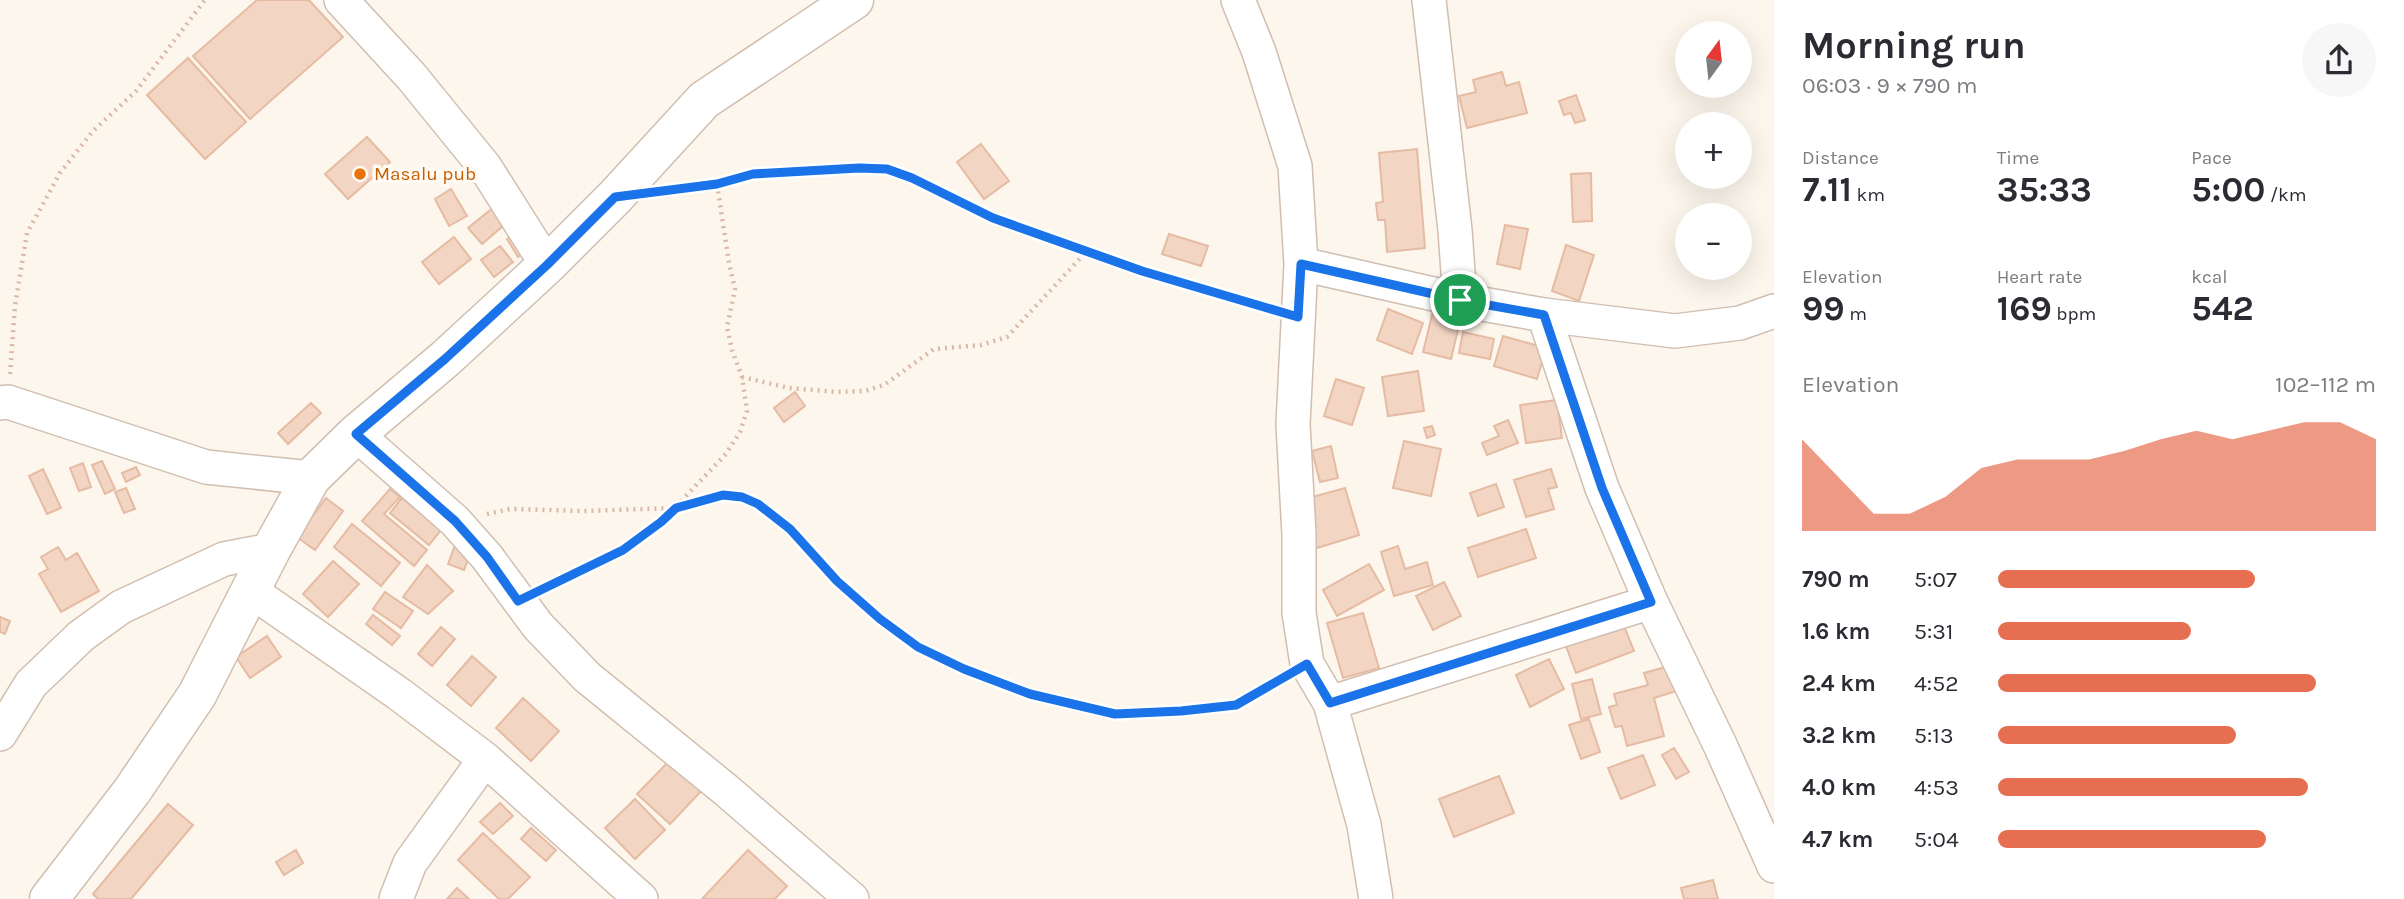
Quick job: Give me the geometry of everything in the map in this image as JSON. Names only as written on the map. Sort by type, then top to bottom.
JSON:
[{"type":"street","points":[[341,0],[411,76],[485,167],[547,265]]},
{"type":"street","points":[[49,899],[132,791],[197,695],[271,550],[312,478],[356,434],[445,359],[547,265],[615,197],[704,100],[854,0]]},
{"type":"street","points":[[1238,0],[1259,52],[1295,166],[1301,264],[1293,424],[1298,602],[1307,664],[1330,703],[1364,825],[1376,899]]},
{"type":"street","points":[[1429,0],[1455,230],[1460,300]]},
{"type":"street","points":[[1301,264],[1460,300],[1544,315],[1675,331],[1740,323],[1774,310]]},
{"type":"street","points":[[1544,315],[1602,488],[1651,602],[1721,747],[1774,866]]},
{"type":"street","points":[[4,402],[206,467],[312,478]]},
{"type":"street","points":[[356,434],[455,521],[487,557],[538,626],[587,677],[726,789],[852,899]]},
{"type":"street","points":[[0,734],[32,684],[81,636],[121,607],[224,559],[271,550]]},
{"type":"street","points":[[251,591],[399,694],[485,759],[641,899]]},
{"type":"street","points":[[1330,703],[1651,602]]},
{"type":"street","points":[[396,899],[410,863],[485,759]]},
{"type":"path","points":[[4,402],[27,233],[60,173],[93,131],[136,91],[205,0]]},
{"type":"path","points":[[615,197],[717,184],[753,174],[887,169],[912,178],[993,218],[1142,271],[1298,317]]},
{"type":"path","points":[[518,601],[623,550],[661,522],[726,454],[740,432],[747,411],[742,377],[727,327],[735,289],[717,184]]},
{"type":"path","points":[[742,377],[789,388],[835,392],[865,391],[884,385],[934,349],[981,345],[1007,337],[1087,251]]},
{"type":"path","points":[[455,521],[510,509],[583,511],[676,508],[723,495],[742,497],[758,504],[790,529],[837,581],[880,619],[918,647],[964,669],[1030,694],[1115,714],[1236,705],[1307,664]]},
{"type":"building","points":[[257,0],[309,0],[343,37],[250,119],[193,56]]},
{"type":"building","points":[[188,58],[246,122],[205,159],[147,95]]},
{"type":"building","points":[[1502,72],[1506,86],[1519,82],[1527,113],[1467,128],[1459,96],[1476,92],[1473,80]]},
{"type":"building","points":[[1576,95],[1585,120],[1575,123],[1571,113],[1564,115],[1559,101]]},
{"type":"building","points":[[367,137],[390,162],[348,199],[325,174]]},
{"type":"building","points":[[981,144],[1009,181],[984,199],[957,162]]},
{"type":"building","points":[[1417,149],[1425,248],[1387,252],[1385,220],[1378,220],[1376,203],[1383,202],[1379,153]]},
{"type":"building","points":[[1591,173],[1592,221],[1573,222],[1571,174]]},
{"type":"building","points":[[451,189],[467,216],[449,226],[435,199]]},
{"type":"building","points":[[498,204],[511,219],[482,244],[468,228]]},
{"type":"building","points":[[1505,225],[1528,229],[1520,269],[1497,264]]},
{"type":"building","points":[[521,230],[532,248],[518,257],[507,239]]},
{"type":"building","points":[[1169,234],[1208,246],[1201,266],[1162,254]]},
{"type":"building","points":[[454,237],[471,259],[439,284],[422,262]]},
{"type":"building","points":[[1566,245],[1594,255],[1579,301],[1552,291]]},
{"type":"building","points":[[500,246],[513,262],[494,277],[481,260]]},
{"type":"building","points":[[1388,309],[1423,323],[1412,354],[1377,340]]},
{"type":"building","points":[[1433,311],[1461,317],[1451,359],[1423,352]]},
{"type":"building","points":[[1463,332],[1494,339],[1490,359],[1459,353]]},
{"type":"building","points":[[1503,336],[1546,348],[1537,379],[1494,366]]},
{"type":"building","points":[[1418,371],[1424,411],[1388,416],[1382,377]]},
{"type":"building","points":[[1336,379],[1364,388],[1352,425],[1324,416]]},
{"type":"building","points":[[795,392],[805,406],[784,422],[774,408]]},
{"type":"building","points":[[1557,400],[1562,438],[1526,443],[1520,405]]},
{"type":"building","points":[[311,403],[321,413],[288,444],[278,433]]},
{"type":"building","points":[[1508,420],[1518,443],[1487,455],[1482,443],[1499,436],[1494,426]]},
{"type":"building","points":[[1432,426],[1435,435],[1427,438],[1424,428]]},
{"type":"building","points":[[1404,441],[1441,449],[1431,496],[1393,488]]},
{"type":"building","points":[[1331,446],[1338,478],[1320,482],[1312,451]]},
{"type":"building","points":[[102,461],[115,489],[105,494],[92,465]]},
{"type":"building","points":[[83,463],[91,487],[79,491],[70,468]]},
{"type":"building","points":[[136,467],[140,475],[126,482],[122,473]]},
{"type":"building","points":[[43,469],[61,508],[47,514],[29,476]]},
{"type":"building","points":[[1551,469],[1557,487],[1548,489],[1554,509],[1526,517],[1514,480]]},
{"type":"building","points":[[1496,484],[1504,507],[1478,516],[1470,493]]},
{"type":"building","points":[[126,488],[135,509],[124,513],[115,492]]},
{"type":"building","points":[[1345,488],[1359,535],[1317,548],[1302,500]]},
{"type":"building","points":[[390,489],[400,497],[384,514],[427,550],[414,566],[362,521]]},
{"type":"building","points":[[326,498],[343,511],[315,550],[297,537]]},
{"type":"building","points":[[402,498],[441,530],[429,545],[390,513]]},
{"type":"building","points":[[352,524],[400,563],[381,586],[334,547]]},
{"type":"building","points":[[1526,529],[1536,558],[1478,577],[1468,548]]},
{"type":"building","points":[[457,540],[473,546],[464,570],[448,564]]},
{"type":"building","points":[[1398,546],[1405,569],[1427,562],[1433,585],[1394,596],[1381,552]]},
{"type":"building","points":[[58,547],[66,560],[77,553],[99,591],[61,612],[39,574],[48,569],[41,557]]},
{"type":"building","points":[[333,561],[359,584],[328,617],[303,594]]},
{"type":"building","points":[[1369,564],[1384,590],[1337,616],[1323,590]]},
{"type":"building","points":[[427,565],[453,591],[428,614],[403,597]]},
{"type":"building","points":[[1444,582],[1461,616],[1433,630],[1416,596]]},
{"type":"building","points":[[385,592],[413,611],[401,628],[373,609]]},
{"type":"building","points":[[1363,613],[1379,668],[1343,678],[1327,623]]},
{"type":"building","points":[[373,615],[400,636],[392,645],[366,624]]},
{"type":"building","points":[[1620,616],[1634,651],[1576,673],[1563,638]]},
{"type":"building","points":[[0,617],[10,621],[5,634],[0,632]]},
{"type":"building","points":[[441,627],[455,639],[432,666],[418,654]]},
{"type":"building","points":[[267,636],[281,657],[250,678],[236,657]]},
{"type":"building","points":[[472,656],[496,677],[471,706],[447,685]]},
{"type":"building","points":[[1549,659],[1564,689],[1530,707],[1516,675]]},
{"type":"building","points":[[1669,666],[1676,691],[1654,698],[1664,736],[1627,746],[1622,726],[1615,727],[1609,707],[1617,705],[1614,694],[1648,685],[1644,673]]},
{"type":"building","points":[[1592,679],[1601,714],[1581,719],[1572,684]]},
{"type":"building","points":[[523,698],[559,731],[531,761],[496,728]]},
{"type":"building","points":[[1589,719],[1600,752],[1581,759],[1569,725]]},
{"type":"building","points":[[1674,748],[1689,772],[1676,779],[1662,755]]},
{"type":"building","points":[[1643,755],[1655,785],[1621,799],[1608,768]]},
{"type":"building","points":[[673,757],[705,787],[670,824],[637,794]]},
{"type":"building","points":[[1499,776],[1514,813],[1454,837],[1439,799]]},
{"type":"building","points":[[635,799],[665,830],[635,859],[605,828]]},
{"type":"building","points":[[500,803],[513,816],[493,834],[480,822]]},
{"type":"building","points":[[168,804],[193,825],[131,899],[98,899],[93,894]]},
{"type":"building","points":[[531,828],[556,850],[546,861],[521,839]]},
{"type":"building","points":[[483,833],[530,877],[508,899],[499,899],[458,860]]},
{"type":"building","points":[[296,850],[303,863],[284,875],[276,862]]},
{"type":"building","points":[[748,850],[787,886],[775,899],[702,899]]},
{"type":"building","points":[[1713,880],[1718,899],[1684,899],[1681,888]]},
{"type":"building","points":[[457,888],[469,899],[447,899]]},
{"type":"place","name":"Masalu pub","points":[[360,174]]},
{"type":"route","points":[[887,169],[912,178],[993,218],[1142,271],[1298,317],[1301,264],[1460,300],[1544,315],[1602,488],[1651,602],[1330,703],[1307,664],[1236,705],[1181,711],[1115,714],[1030,694],[964,669],[918,647],[880,619],[837,581],[790,529],[758,504],[742,497],[723,495],[676,508],[623,550],[518,601],[487,557],[455,521],[356,434],[445,359],[547,265],[615,197],[717,184],[753,174],[887,169]]}]
